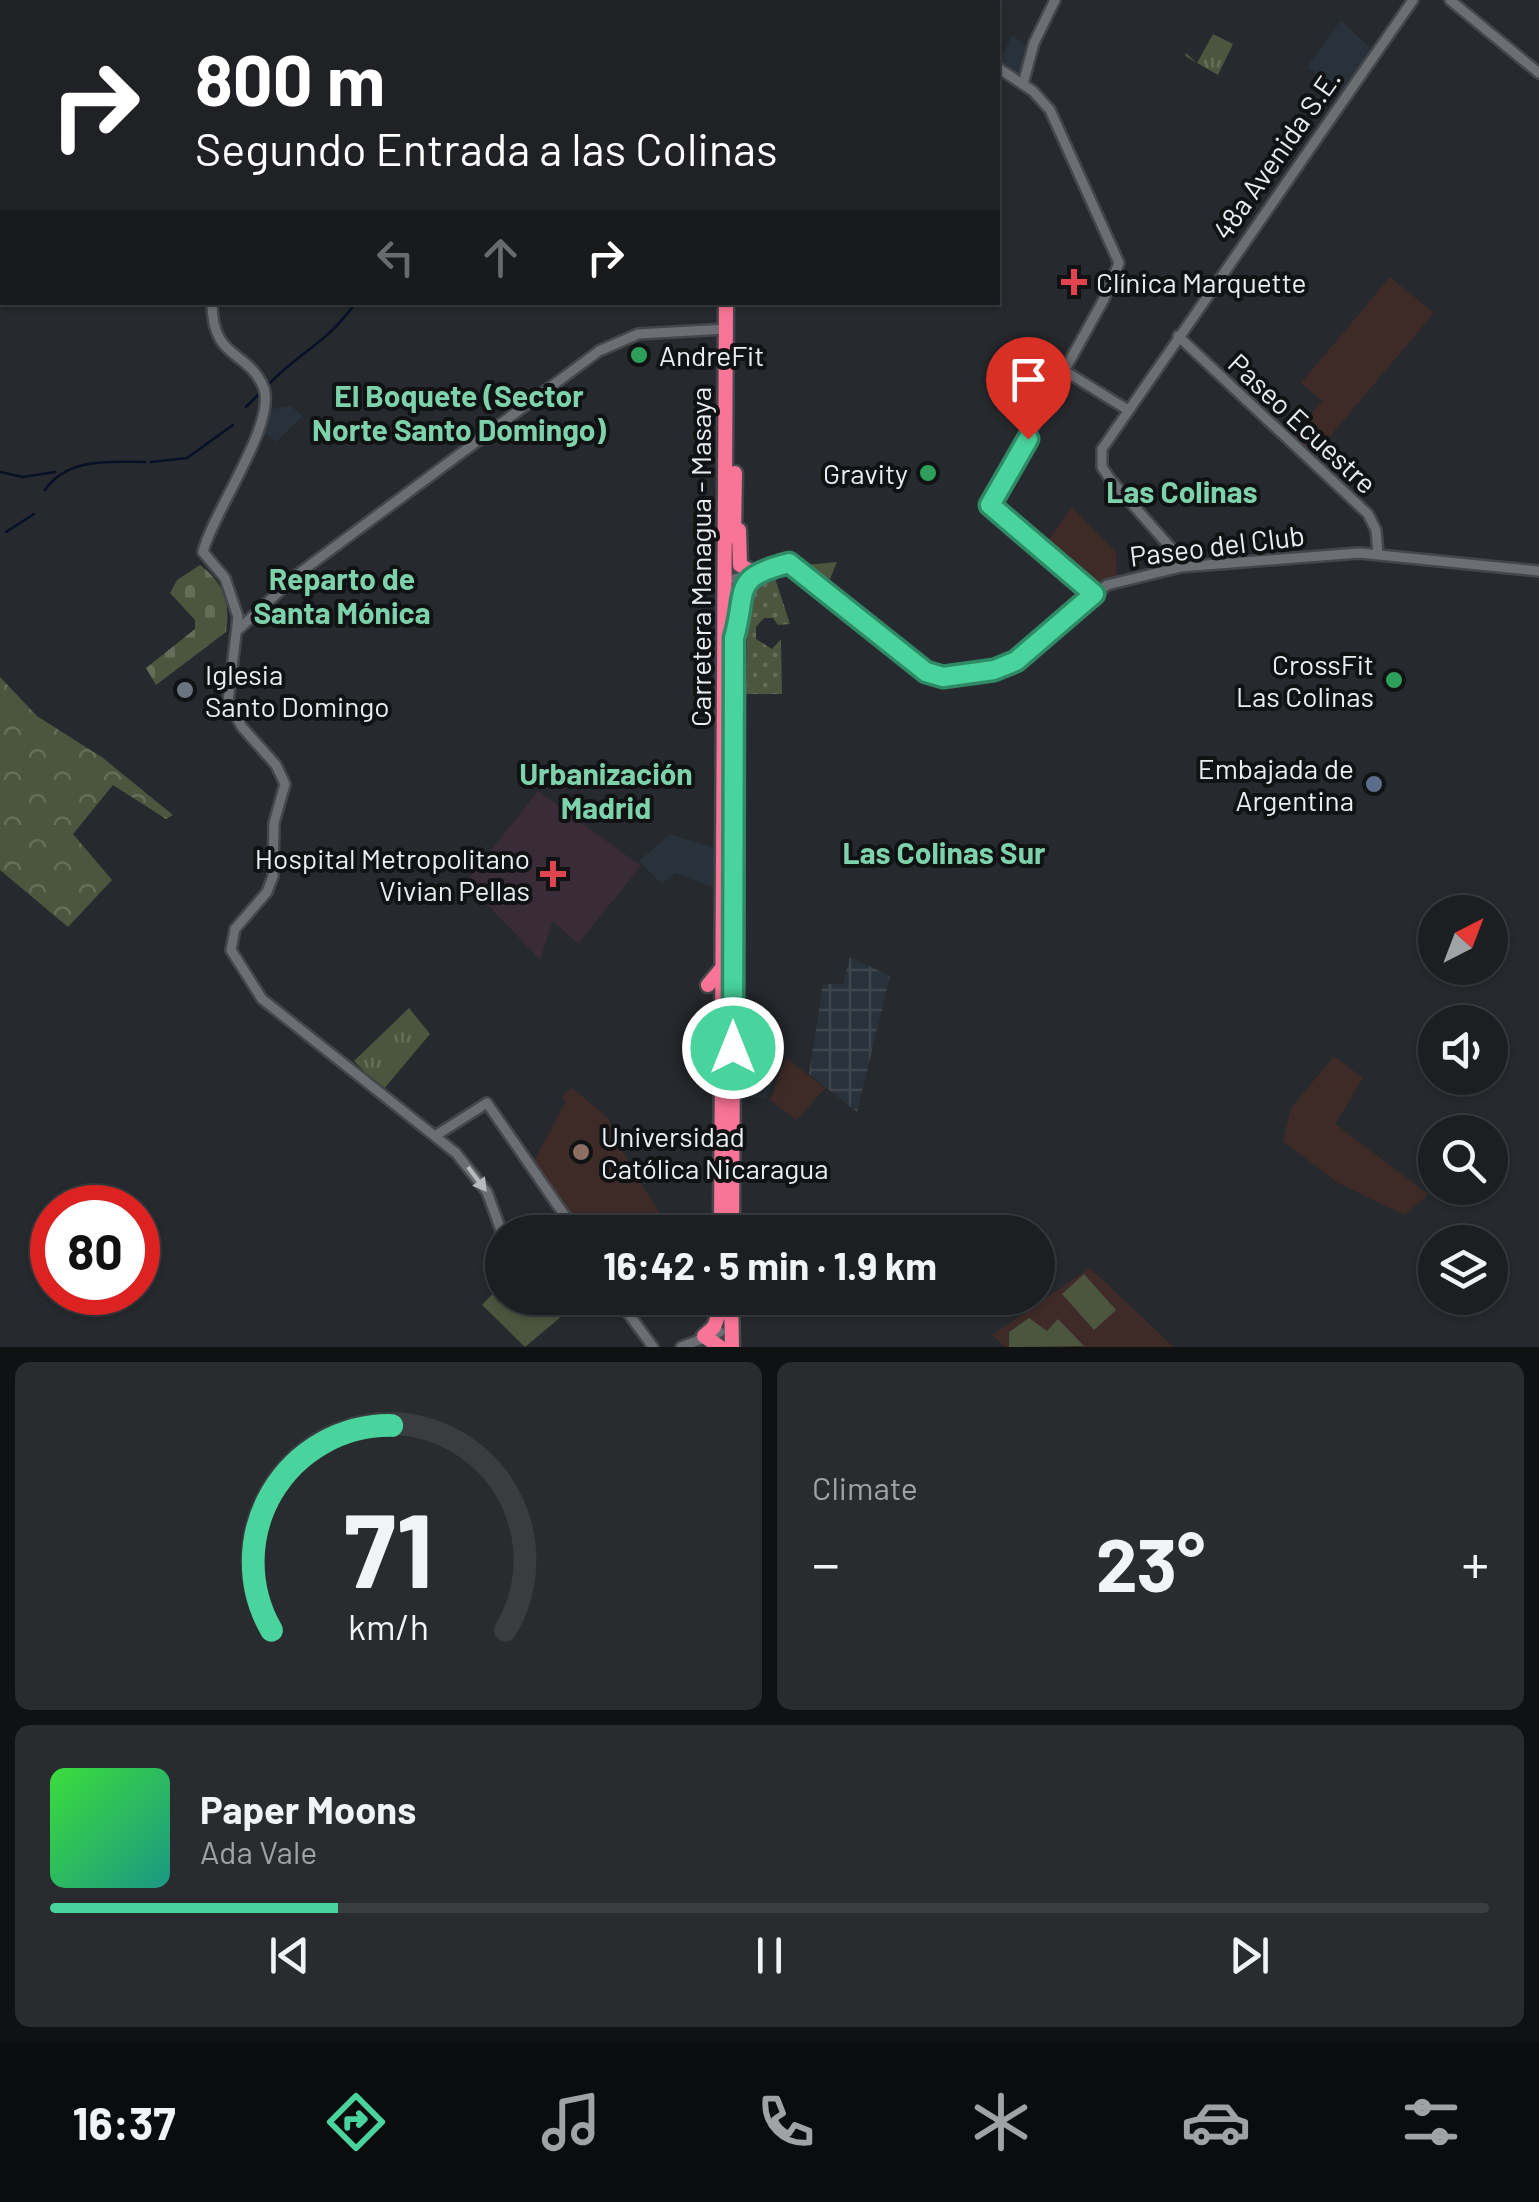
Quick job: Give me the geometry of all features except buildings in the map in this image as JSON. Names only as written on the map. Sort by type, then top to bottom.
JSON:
[{"type":"highway","name":"Carretera Managua - Masaya","points":[[722,1215],[733,1020],[728,962],[730,509],[726,305]]},
{"type":"highway","name":"Carretera Managua - Masaya","points":[[729,634],[734,579],[729,571],[736,305]]},
{"type":"highway","points":[[729,634],[740,591],[754,574],[740,565],[730,509]]},
{"type":"highway","name":"Carretera Managua - Masaya","points":[[728,962],[724,992],[731,1215]]},
{"type":"highway","points":[[708,985],[728,962]]},
{"type":"highway","points":[[724,992],[733,1020]]},
{"type":"highway","points":[[720,1315],[704,1336],[730,1347]]},
{"type":"highway","points":[[720,1342],[724,1315]]},
{"type":"highway","points":[[727,1315],[730,1347]]},
{"type":"street","points":[[1023,84],[1034,43],[1055,0]]},
{"type":"street","name":"48a Avenida S.E.","points":[[1181,567],[1171,548],[1102,467],[1102,449],[1412,0]]},
{"type":"street","points":[[1450,0],[1539,73]]},
{"type":"street","points":[[1000,69],[1023,84],[1050,110],[1118,263],[1065,371],[990,505],[1094,594]]},
{"type":"street","points":[[213,305],[219,339],[259,380],[266,399],[262,422],[202,552],[228,584],[240,630],[227,691],[233,714],[268,754],[285,784],[274,822],[273,876],[267,892],[234,929],[230,942],[234,958],[262,999],[435,1136],[482,1184],[495,1215]]},
{"type":"street","points":[[240,630],[298,574],[586,360],[638,334],[726,329]]},
{"type":"street","name":"Paseo Ecuestre","points":[[1178,336],[1368,514],[1376,530],[1378,554]]},
{"type":"street","points":[[1065,371],[1128,410]]},
{"type":"street","name":"Paseo del Club","points":[[754,574],[789,563],[926,672],[943,677],[994,670],[1016,661],[1094,594],[1116,581],[1181,567],[1378,554],[1539,570]]},
{"type":"street","points":[[734,579],[754,574]]},
{"type":"street","points":[[435,1136],[487,1103],[566,1215]]},
{"type":"street","points":[[629,1315],[653,1347]]},
{"type":"street","points":[[682,1347],[704,1336]]},
{"type":"shaded area","points":[[1341,20],[1371,49],[1341,94],[1307,67]]},
{"type":"shaded area","points":[[1012,35],[1029,48],[1021,79],[1000,66]]},
{"type":"shaded area","points":[[1390,277],[1434,313],[1315,454],[1293,435],[1322,401],[1301,383]]},
{"type":"shaded area","points":[[291,406],[303,416],[276,442],[261,430],[272,409]]},
{"type":"shaded area","points":[[1072,507],[1116,552],[1117,577],[1095,589],[1045,545]]},
{"type":"shaded area","name":"Hospital Metropolitano Vivian Pellas","points":[[538,791],[641,866],[578,944],[553,921],[540,960],[466,882]]},
{"type":"shaded area","points":[[670,834],[718,849],[718,889],[675,873],[662,884],[639,861]]},
{"type":"shaded area","points":[[850,957],[890,976],[857,1112],[809,1074],[823,984],[843,984]]},
{"type":"shaded area","points":[[743,1056],[764,1058],[777,1073],[765,1099],[740,1095]]},
{"type":"shaded area","points":[[1334,1056],[1363,1078],[1335,1124],[1418,1186],[1418,1203],[1405,1215],[1338,1183],[1283,1141],[1291,1108]]},
{"type":"shaded area","points":[[786,1058],[825,1088],[797,1120],[770,1100]]},
{"type":"shaded area","name":"Universidad Católica Nicaragua","points":[[571,1087],[608,1118],[658,1215],[571,1215],[533,1163],[566,1101],[562,1097]]},
{"type":"shaded area","points":[[1090,1268],[1174,1347],[1005,1347],[992,1335],[1021,1315],[1055,1315],[1055,1292]]},
{"type":"green space","points":[[1213,34],[1233,44],[1218,75],[1197,63]]},
{"type":"green space","points":[[837,562],[826,589],[805,574],[805,565]]},
{"type":"green space","points":[[200,565],[224,594],[226,632],[156,685],[146,668],[195,629],[195,620],[170,593],[177,580]]},
{"type":"green space","points":[[774,575],[790,624],[778,625],[773,618],[764,618],[756,627],[756,639],[772,649],[781,639],[782,694],[746,694],[748,594],[757,581]]},
{"type":"green space","points":[[0,677],[37,716],[103,758],[173,815],[166,819],[113,785],[73,834],[112,880],[68,927],[0,870]]},
{"type":"green space","points":[[409,1008],[430,1034],[383,1090],[354,1061]]},
{"type":"green space","points":[[1084,1274],[1116,1310],[1094,1330],[1062,1294]]},
{"type":"green space","points":[[492,1315],[562,1315],[562,1316],[525,1347]]},
{"type":"green space","points":[[1029,1318],[1047,1331],[1058,1319],[1084,1346],[1009,1347],[1009,1332]]},
{"type":"waterway","points":[[268,385],[335,328],[354,305]]},
{"type":"waterway","points":[[246,407],[259,394]]},
{"type":"waterway","points":[[151,462],[187,458],[233,425]]},
{"type":"waterway","points":[[45,490],[54,479],[78,467],[104,462],[145,462]]},
{"type":"waterway","points":[[0,472],[23,477],[55,472]]},
{"type":"waterway","points":[[6,532],[34,514]]},
{"type":"place","name":"Clínica Marquette","points":[[1074,282]]},
{"type":"place","name":"AndreFit","points":[[639,355]]},
{"type":"place","name":"Gravity","points":[[928,473]]},
{"type":"place","name":"CrossFit Las Colinas","points":[[1394,680]]},
{"type":"place","name":"Iglesia Santo Domingo","points":[[185,690]]},
{"type":"place","name":"Embajada de Argentina","points":[[1374,784]]},
{"type":"place","name":"Hospital Metropolitano Vivian Pellas","points":[[553,874]]},
{"type":"place","name":"Universidad Católica Nicaragua","points":[[581,1152]]},
{"type":"district","name":"El Boquete (Sector Norte Santo Domingo)","points":[[459,412]]},
{"type":"district","name":"Las Colinas","points":[[1182,491]]},
{"type":"district","name":"Reparto de Santa Mónica","points":[[342,595]]},
{"type":"district","name":"Urbanización Madrid","points":[[606,790]]},
{"type":"district","name":"Las Colinas Sur","points":[[944,852]]},
{"type":"route","points":[[733,1048],[734,638],[743,584],[754,574],[789,563],[934,676],[968,675],[1016,661],[1094,594],[990,505],[1028,439]]}]
